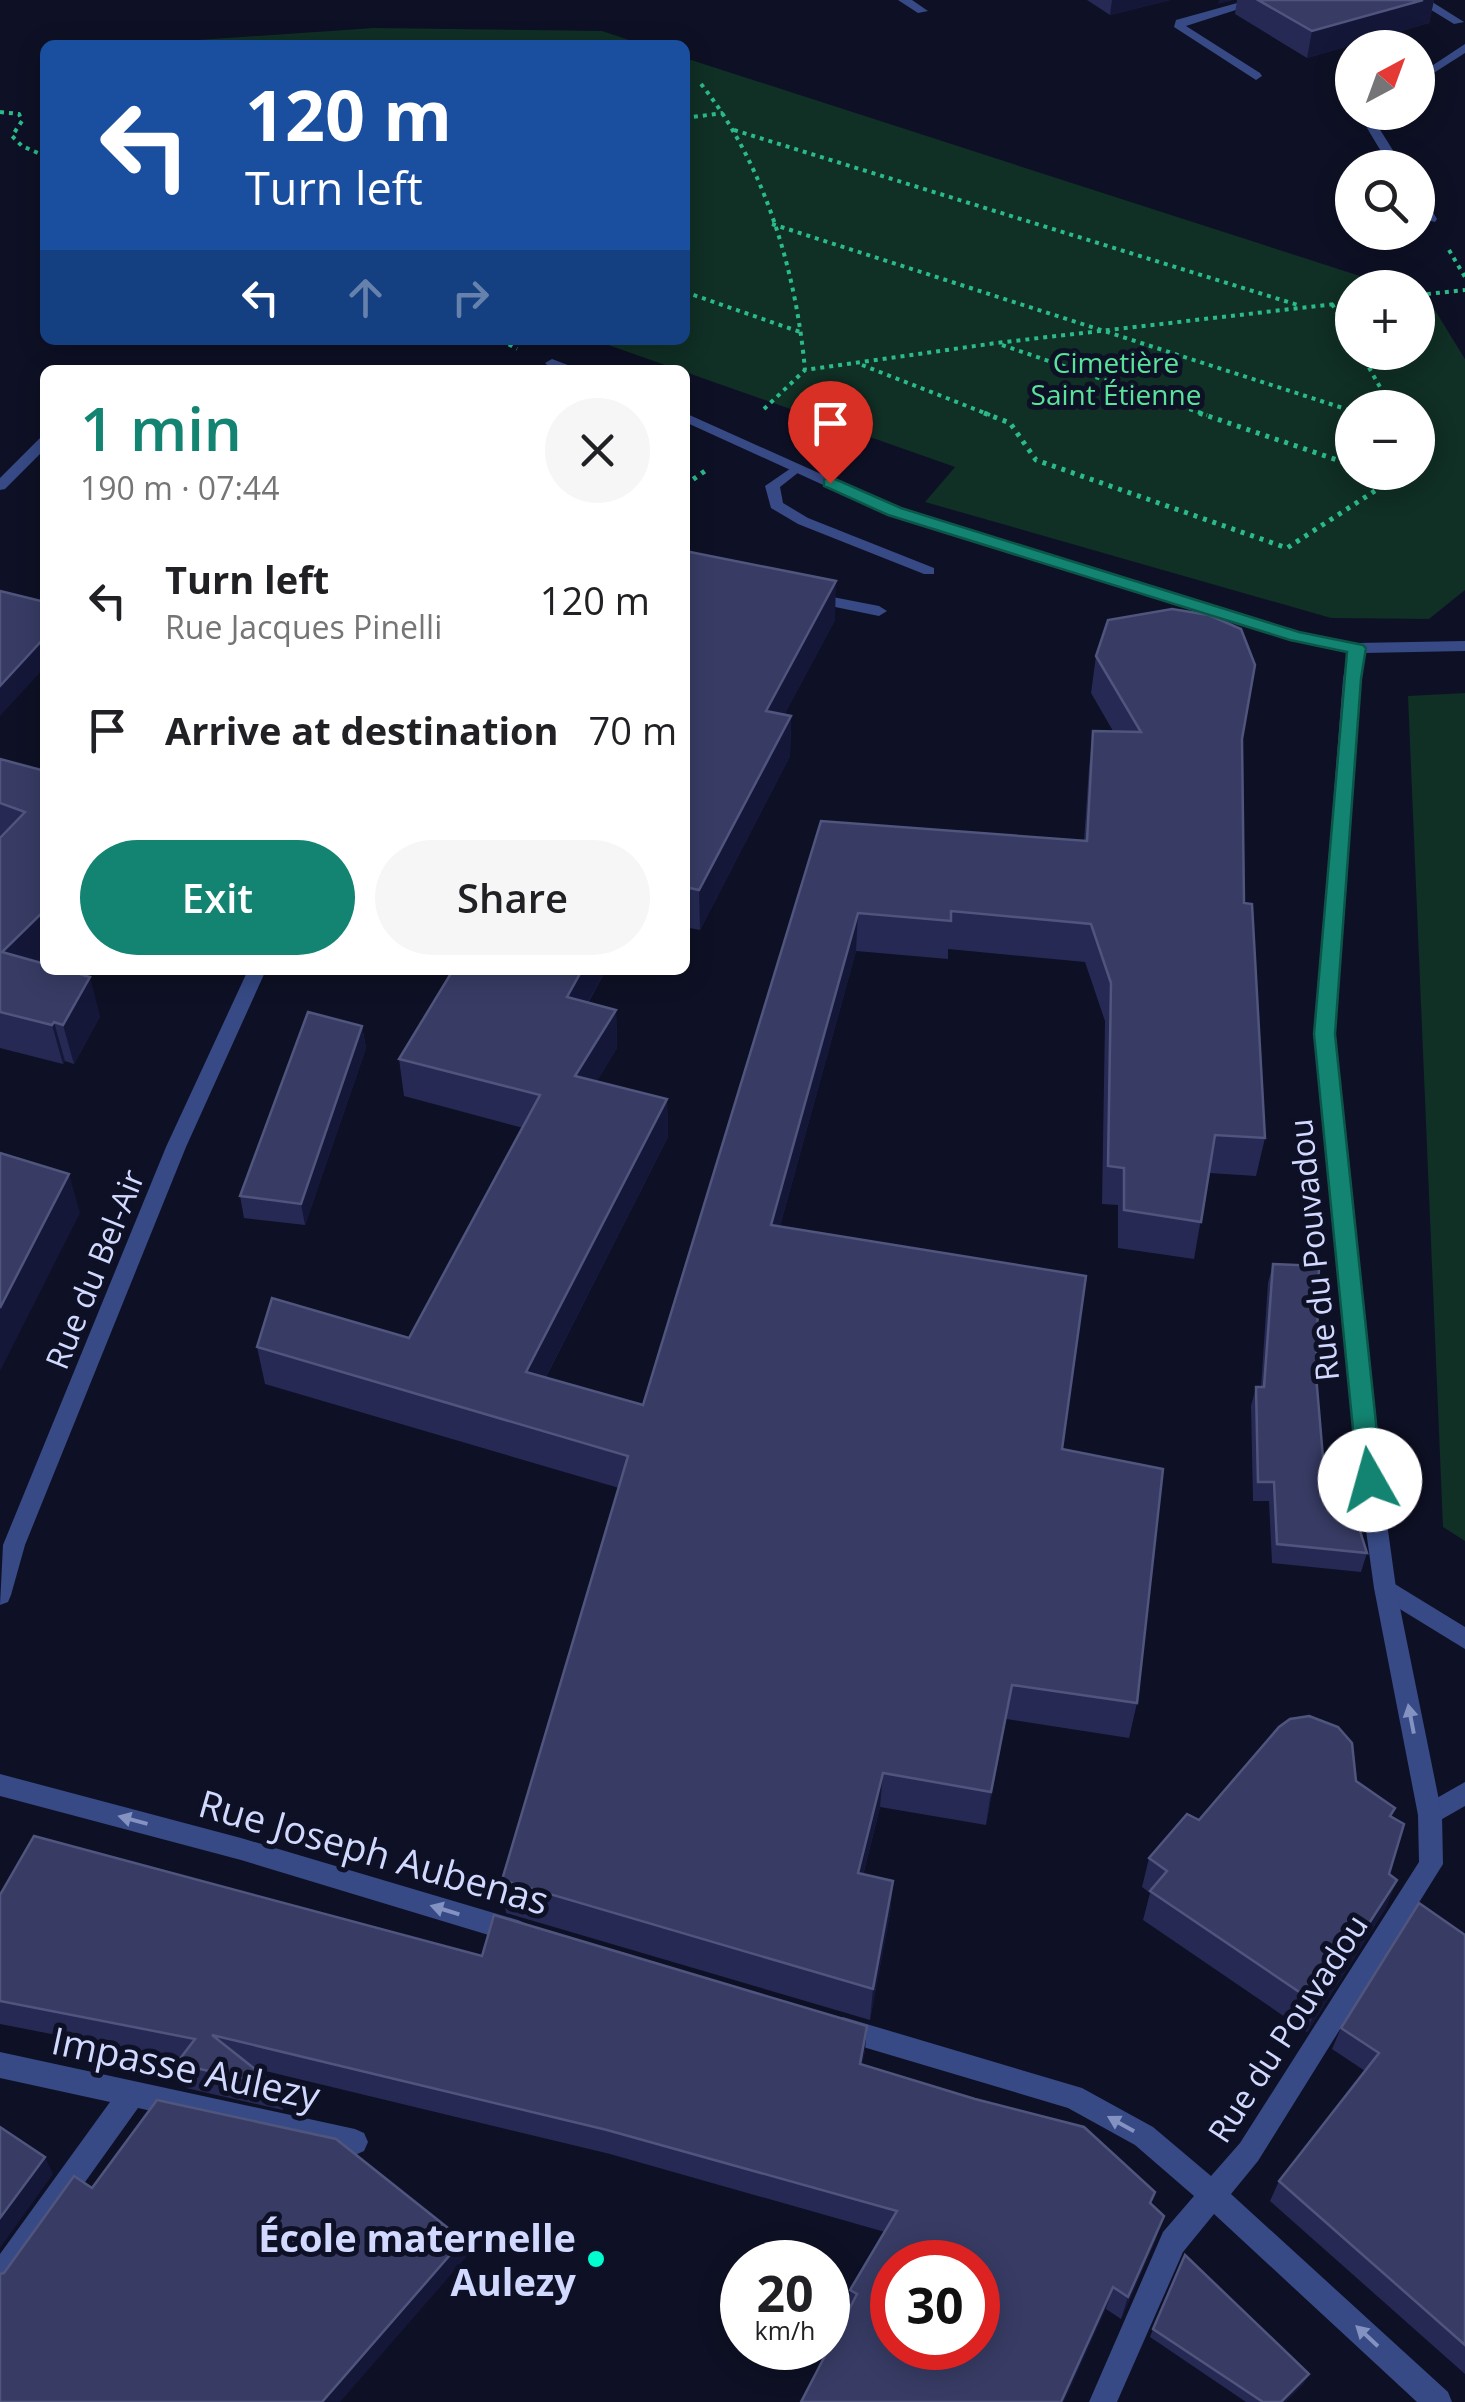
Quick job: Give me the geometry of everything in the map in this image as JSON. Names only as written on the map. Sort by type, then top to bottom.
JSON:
[{"type":"street","points":[[904,0],[922,10]]},
{"type":"street","points":[[1421,0],[1458,22]]},
{"type":"street","points":[[1253,1],[1180,22],[1180,27],[1256,76]]},
{"type":"street","points":[[1435,68],[1465,48]]},
{"type":"street","points":[[690,419],[746,441],[894,512],[1296,636],[1357,648],[1465,646]]},
{"type":"street","points":[[0,486],[40,447]]},
{"type":"street","points":[[797,468],[772,486],[776,505],[803,521],[929,571]]},
{"type":"street","points":[[801,596],[879,612]]},
{"type":"street","name":"Rue du Pouvadou","points":[[1104,2402],[1173,2242],[1250,2152],[1431,1864],[1430,1815],[1385,1588],[1365,1444],[1324,1034],[1351,679],[1357,648]]},
{"type":"street","name":"Rue du Bel-Air","points":[[0,1595],[14,1545],[168,1166],[255,975]]},
{"type":"street","points":[[1385,1588],[1465,1639]]},
{"type":"street","name":"Rue Joseph Aubenas","points":[[0,1786],[241,1849],[544,1939]]},
{"type":"street","points":[[1430,1815],[1465,1793]]},
{"type":"street","points":[[827,2024],[1073,2098],[1144,2136],[1438,2402]]},
{"type":"street","name":"Impasse Aulezy","points":[[0,2066],[355,2142]]},
{"type":"street","points":[[0,2278],[132,2094]]},
{"type":"path","points":[[701,84],[734,130],[772,224],[804,333],[805,370]]},
{"type":"path","points":[[0,112],[19,114],[22,121],[12,136],[22,146],[40,154]]},
{"type":"path","points":[[690,117],[723,114]]},
{"type":"path","points":[[734,130],[1303,307]]},
{"type":"path","points":[[772,224],[1335,405]]},
{"type":"path","points":[[1435,293],[1465,290]]},
{"type":"path","points":[[690,294],[804,333]]},
{"type":"path","points":[[1332,304],[1335,309]]},
{"type":"path","points":[[746,441],[768,401],[805,370],[996,342],[1113,332],[1335,304]]},
{"type":"path","points":[[996,342],[1335,459]]},
{"type":"path","points":[[858,364],[1010,423],[1036,460],[1287,548],[1377,490]]},
{"type":"path","points":[[690,482],[710,468]]},
{"type":"green space","points":[[374,28],[602,31],[629,40],[198,40]]},
{"type":"green space","name":"Cimetière Saint Étienne","points":[[690,60],[1341,270],[1335,270],[1335,370],[1435,370],[1435,310],[1465,359],[1465,590],[1429,619],[1331,618],[925,502],[955,467],[690,374],[690,365],[665,365],[608,345],[690,345]]},
{"type":"green space","points":[[1465,693],[1465,1541],[1443,1527],[1408,696]]},
{"type":"building","points":[[1258,0],[1423,0],[1312,31]]},
{"type":"building","points":[[690,552],[836,581],[766,711],[791,716],[699,890],[690,888]]},
{"type":"building","points":[[0,591],[40,601],[40,642],[0,686]]},
{"type":"building","points":[[1172,609],[1209,615],[1241,629],[1255,665],[1242,739],[1244,903],[1252,904],[1265,1138],[1215,1135],[1201,1222],[1124,1210],[1124,1168],[1108,1166],[1111,983],[1091,924],[951,911],[951,921],[858,913],[771,1225],[1086,1276],[1062,1449],[1163,1469],[1137,1703],[1012,1685],[991,1792],[883,1773],[858,1873],[893,1881],[873,1989],[502,1880],[628,1456],[257,1347],[272,1298],[409,1338],[540,1095],[399,1059],[450,975],[579,975],[567,997],[616,1010],[575,1076],[667,1099],[526,1372],[643,1405],[821,821],[1087,841],[1093,731],[1141,732],[1096,656],[1108,620]]},
{"type":"building","points":[[0,759],[40,770],[40,915],[2,952],[40,963],[40,975],[90,977],[63,1025],[0,1012],[0,838],[25,812],[0,803]]},
{"type":"building","points":[[308,1012],[362,1026],[301,1204],[240,1196]]},
{"type":"building","points":[[0,1153],[69,1174],[0,1308]]},
{"type":"building","points":[[1273,1264],[1319,1266],[1316,1375],[1326,1493],[1349,1496],[1367,1553],[1277,1544],[1274,1482],[1258,1482],[1256,1387],[1264,1387]]},
{"type":"building","points":[[1309,1716],[1338,1727],[1352,1743],[1356,1781],[1395,1808],[1390,1816],[1404,1824],[1389,1874],[1397,1880],[1317,2004],[1150,1891],[1167,1871],[1149,1858],[1187,1814],[1199,1820],[1279,1727],[1290,1719]]},
{"type":"building","points":[[34,1836],[482,1956],[494,1915],[867,2026],[860,2064],[1084,2127],[1155,2192],[1150,2203],[1164,2216],[1128,2297],[1113,2287],[1061,2402],[801,2402],[818,2370],[850,2370],[850,2308],[857,2294],[850,2290],[870,2256],[870,2370],[1000,2370],[1000,2240],[880,2240],[897,2211],[607,2130],[212,2035],[275,2085],[176,2064],[195,2039],[0,2001],[0,1895]]},
{"type":"building","points":[[1419,1903],[1465,1935],[1465,2345],[1279,2181],[1379,2053],[1341,2028]]},
{"type":"building","points":[[157,2100],[336,2139],[463,2240],[322,2402],[0,2402],[0,2274],[74,2176],[92,2188]]},
{"type":"building","points":[[0,2127],[45,2157],[0,2218]]},
{"type":"building","points":[[1185,2255],[1309,2374],[1281,2402],[1263,2402],[1153,2329]]},
{"type":"place","name":"École maternelle Aulezy","points":[[596,2259]]},
{"type":"route","points":[[830,483],[894,512],[1296,636],[1357,648],[1351,679],[1324,1034],[1370,1480]]}]
